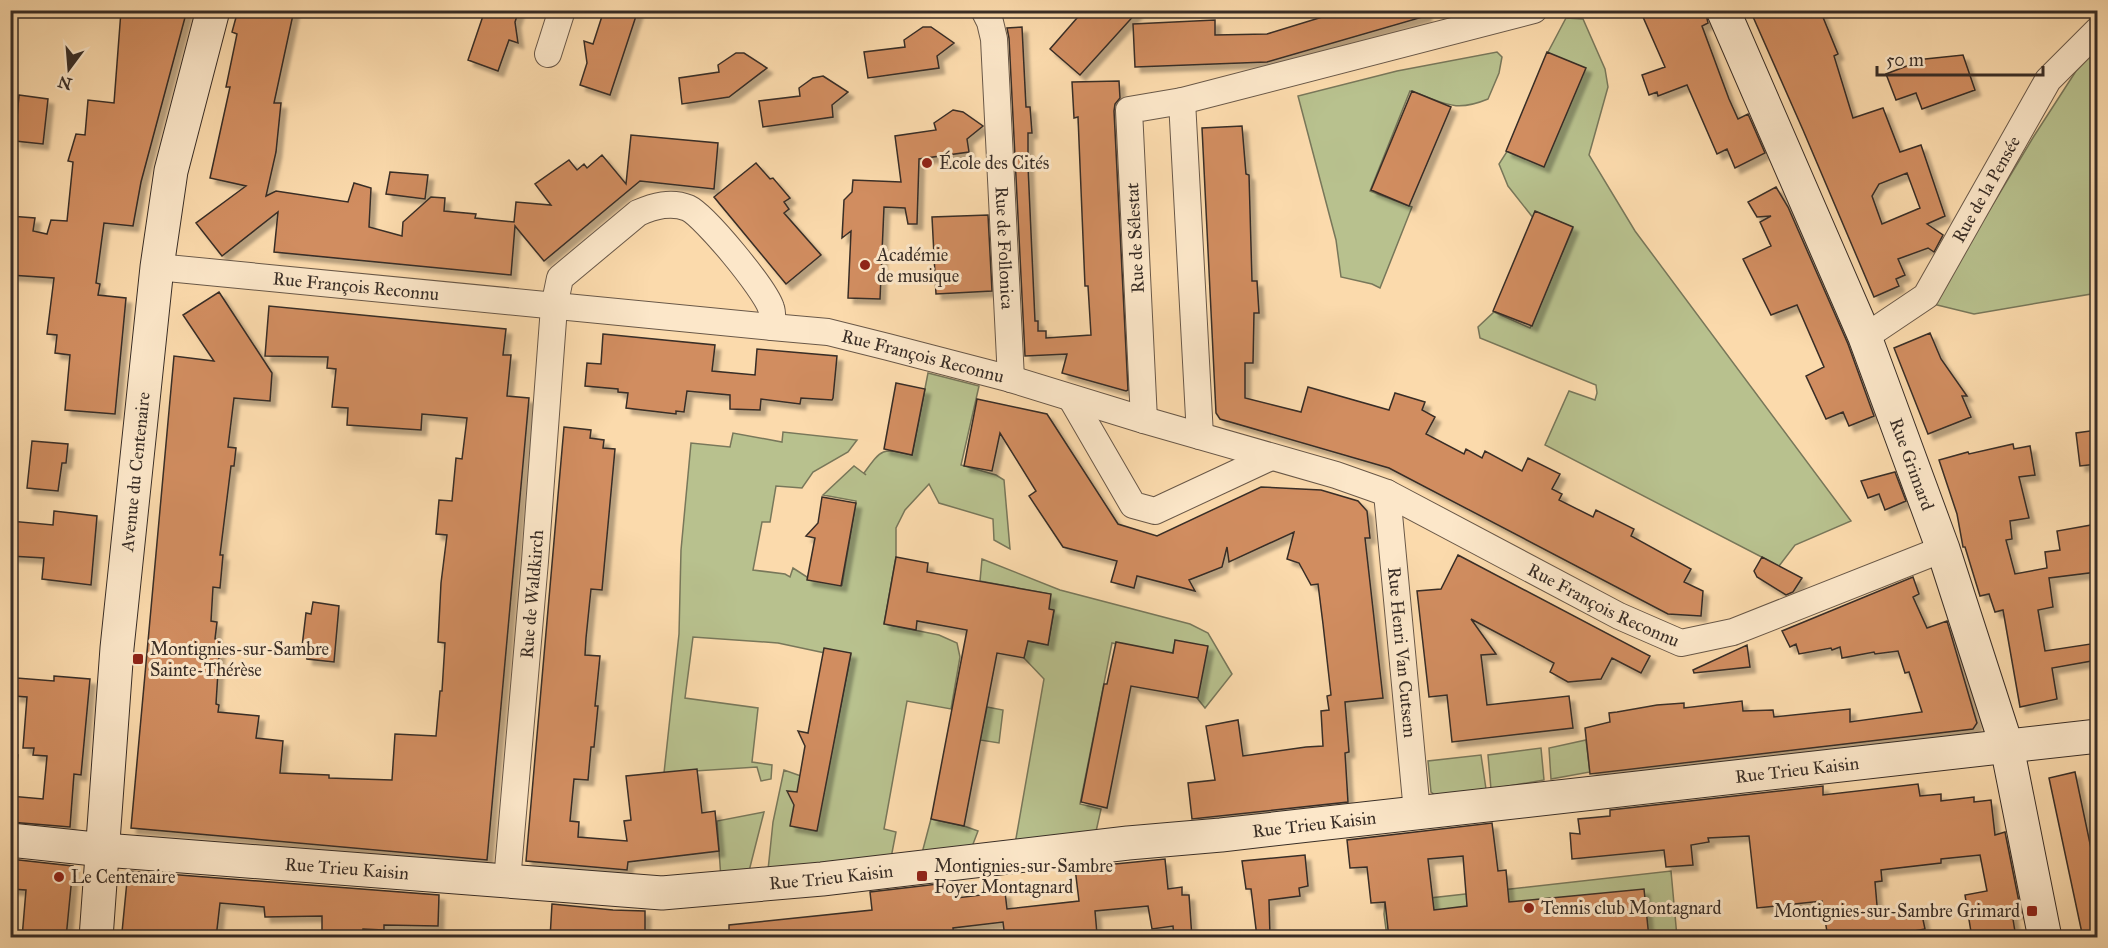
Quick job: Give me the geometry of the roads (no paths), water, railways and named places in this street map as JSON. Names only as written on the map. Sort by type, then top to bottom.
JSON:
[{"type":"street","name":"Avenue du Centenaire","points":[[96,938],[117,648],[157,267],[171,171],[213,10]]},
{"type":"street","points":[[548,54],[562,10]]},
{"type":"street","name":"Rue de Follonica","points":[[984,10],[994,39],[1011,379]]},
{"type":"street","name":"Rue de Sélestat","points":[[1144,420],[1130,110],[1182,101],[1534,10]]},
{"type":"street","name":"Rue Grimard","points":[[1723,10],[1865,337],[1943,549],[2007,747],[2045,938]]},
{"type":"street","name":"Rue de la Pensée","points":[[1865,337],[1926,296],[2048,80],[2097,30]]},
{"type":"street","points":[[1182,101],[1200,436]]},
{"type":"street","points":[[554,307],[560,278],[638,213],[651,207],[669,205],[687,208],[701,216],[758,286],[771,308],[772,327]]},
{"type":"street","name":"Rue François Reconnu","points":[[157,267],[828,332],[855,338],[1011,379],[1336,475],[1388,493],[1619,616],[1682,643],[1733,632],[1943,549]]},
{"type":"street","name":"Rue de Waldkirch","points":[[507,881],[554,307]]},
{"type":"street","points":[[1071,398],[1133,505],[1155,511],[1271,457]]},
{"type":"street","name":"Rue Henri Van Cutsem","points":[[1388,493],[1417,812]]},
{"type":"street","name":"Rue Trieu Kaisin","points":[[10,840],[104,850],[662,893],[822,879],[2097,736]]},
{"type":"place","name":"École des Cités","points":[[927,163]]},
{"type":"place","name":"Académie de musique","points":[[865,265]]},
{"type":"place","name":"Montignies-sur-Sambre Sainte-Thérèse","points":[[138,659]]},
{"type":"place","name":"Montignies-sur-Sambre Foyer Montagnard","points":[[922,876]]},
{"type":"place","name":"Le Centenaire","points":[[59,877]]},
{"type":"place","name":"Tennis club Montagnard","points":[[1529,908]]},
{"type":"place","name":"Montignies-sur-Sambre Grimard","points":[[2032,911]]}]
